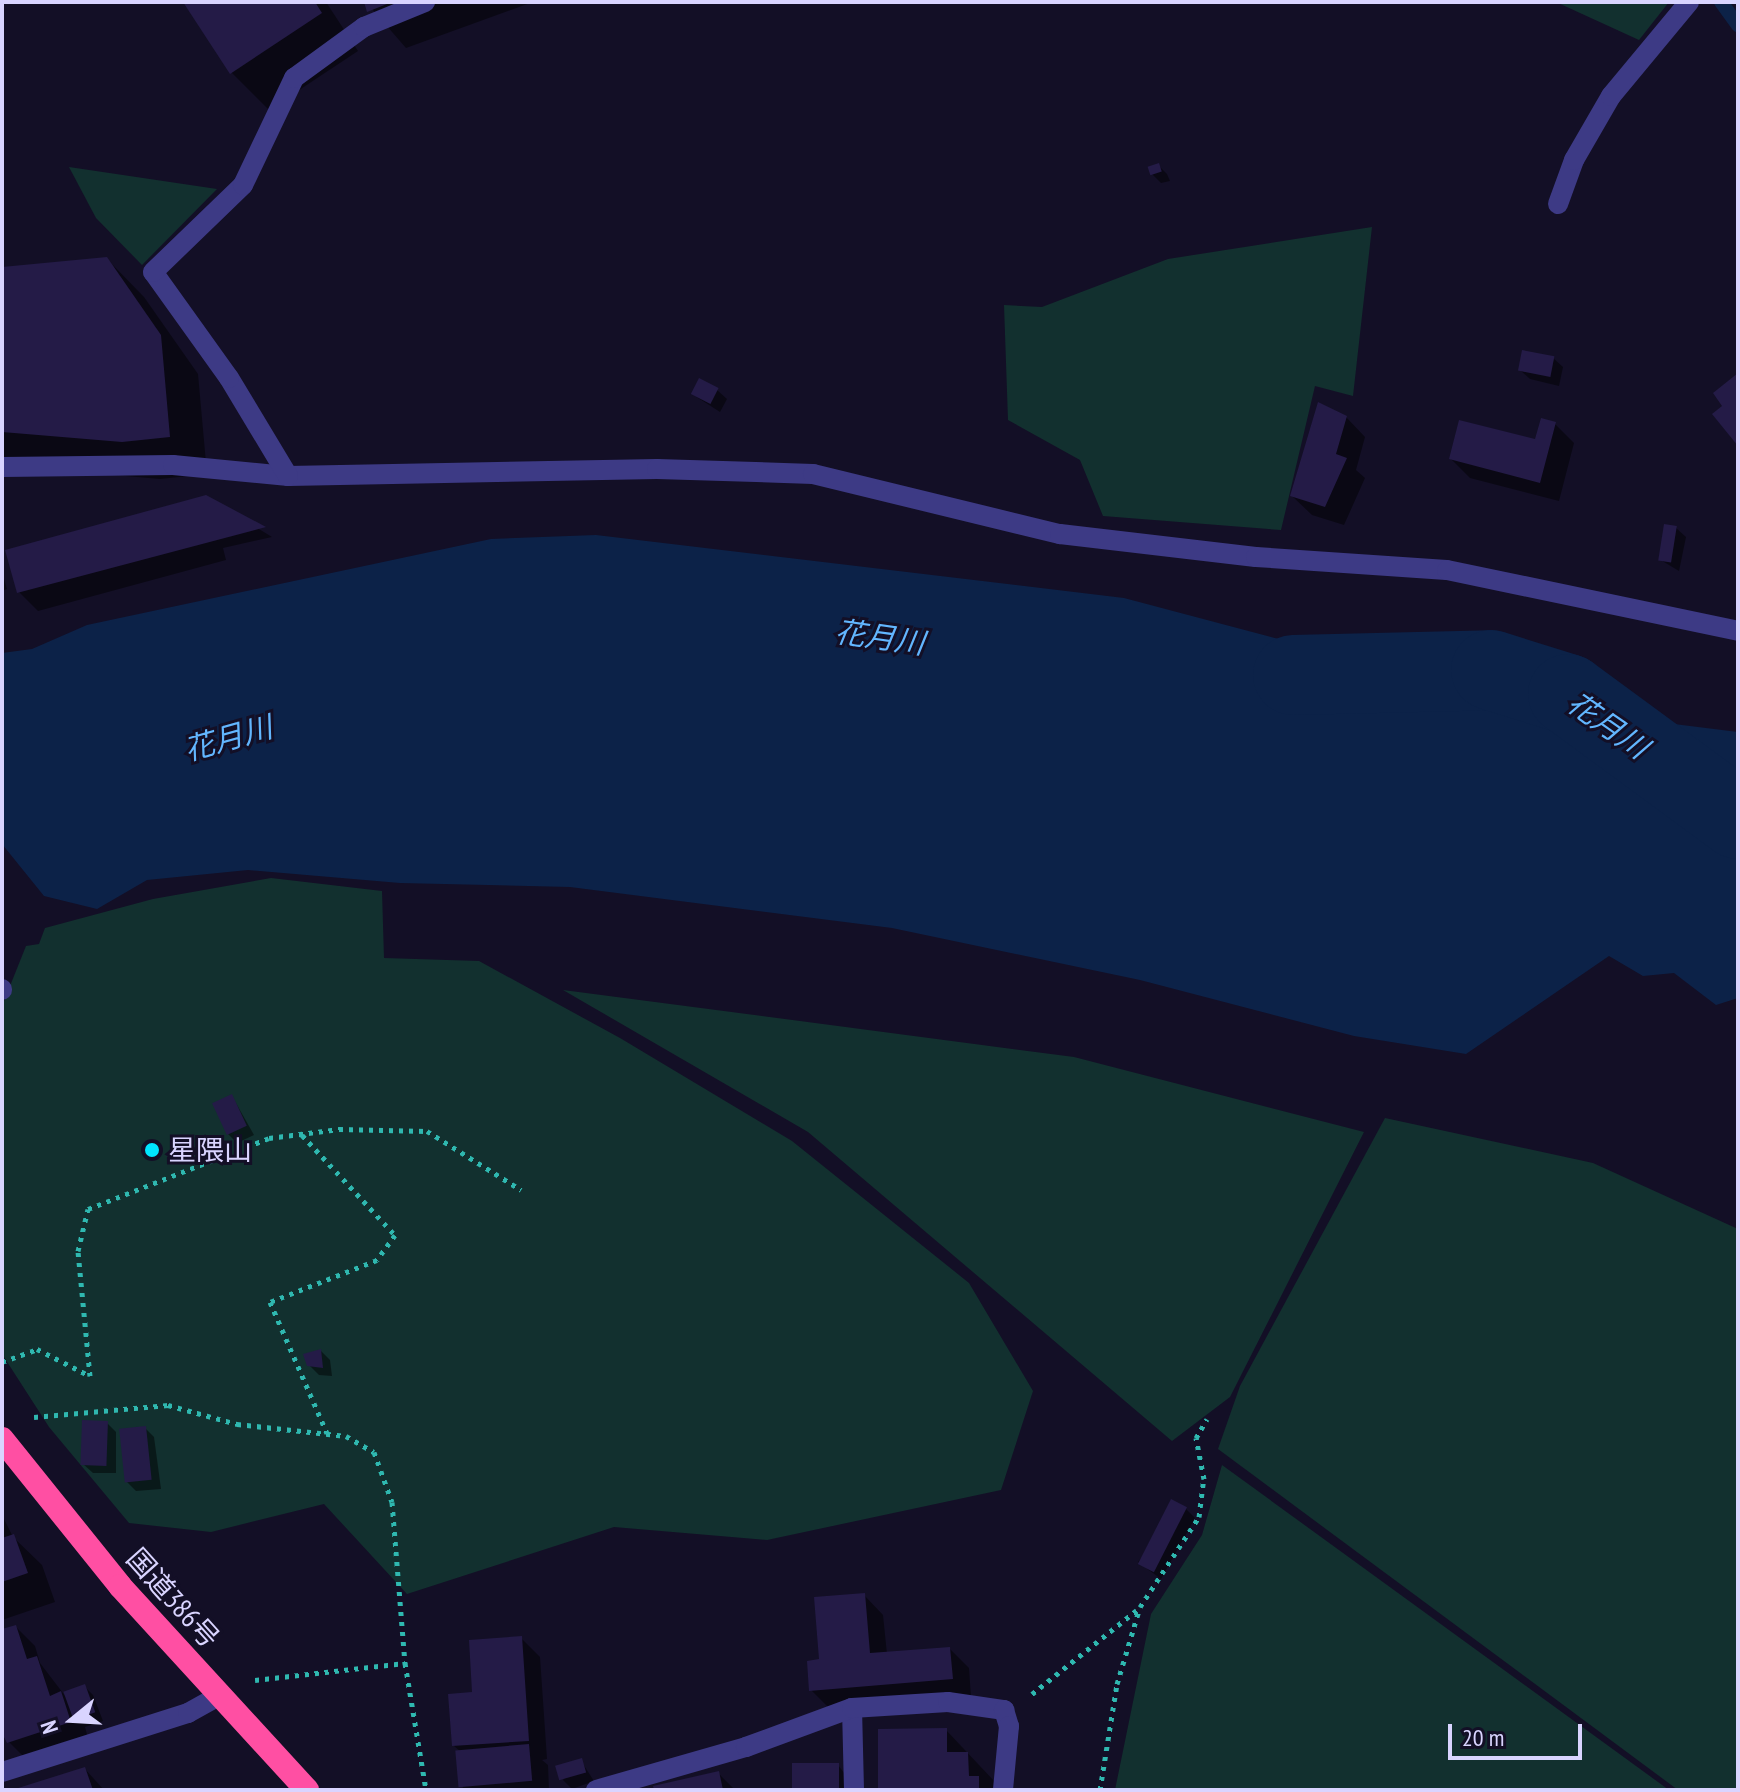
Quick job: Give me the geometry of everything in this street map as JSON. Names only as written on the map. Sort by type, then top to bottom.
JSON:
[{"type":"highway","name":"国道386号","points":[[2,1439],[120,1586],[307,1790]]},
{"type":"street","points":[[288,476],[229,378],[153,272],[243,185],[294,78],[364,27],[425,2]]},
{"type":"street","points":[[1558,204],[1574,160],[1611,96],[1689,2]]},
{"type":"street","points":[[2,467],[173,465],[288,476],[657,469],[813,474],[1060,534],[1256,557],[1447,570],[1738,631]]},
{"type":"street","points":[[2,1772],[188,1713],[220,1695]]},
{"type":"street","points":[[596,1790],[746,1747],[852,1708],[948,1702],[1004,1710],[1009,1726],[1003,1790]]},
{"type":"street","points":[[852,1708],[854,1790]]},
{"type":"path","points":[[2,1362],[37,1349],[90,1376],[78,1251],[88,1209],[269,1138],[339,1129],[427,1131],[521,1190]]},
{"type":"path","points":[[301,1134],[395,1235],[377,1260],[270,1302],[328,1434]]},
{"type":"path","points":[[34,1417],[168,1405],[237,1424],[346,1436],[374,1452],[392,1502],[405,1663],[426,1790]]},
{"type":"path","points":[[1004,1710],[1042,1690],[1140,1607],[1199,1517],[1204,1479],[1196,1438],[1207,1419]]},
{"type":"path","points":[[1100,1790],[1117,1684],[1140,1607]]},
{"type":"path","points":[[220,1695],[251,1681],[405,1663]]},
{"type":"green space","points":[[1556,2],[1669,2],[1639,40]]},
{"type":"green space","points":[[69,167],[217,189],[142,265],[96,218]]},
{"type":"green space","points":[[1372,227],[1353,396],[1315,386],[1281,530],[1103,516],[1080,460],[1008,420],[1004,305],[1042,307],[1168,259]]},
{"type":"green space","points":[[271,878],[382,891],[384,958],[479,961],[620,1038],[792,1141],[969,1283],[1033,1391],[1001,1490],[767,1540],[614,1527],[407,1594],[324,1504],[211,1532],[129,1523],[49,1427],[2,1354],[2,1006],[26,946],[39,944],[45,928],[153,899]]},
{"type":"green space","points":[[563,990],[1074,1057],[1364,1132],[1230,1397],[1172,1441],[808,1132]]},
{"type":"green space","points":[[1385,1118],[1593,1163],[1738,1229],[1738,1790],[1678,1790],[1218,1449],[1240,1386]]},
{"type":"green space","points":[[1222,1465],[1669,1790],[1115,1790],[1151,1614],[1202,1535]]},
{"type":"water","points":[[596,535],[1124,598],[1530,706],[1738,732],[1738,998],[1716,1005],[1674,973],[1643,976],[1609,956],[1466,1054],[1354,1036],[1140,980],[892,928],[570,887],[400,883],[248,870],[147,880],[97,909],[44,896],[2,844],[2,653],[32,649],[87,625],[491,539]]},
{"type":"building","points":[[183,2],[315,2],[322,13],[230,74]]},
{"type":"building","points":[[364,2],[392,2],[367,12]]},
{"type":"building","points":[[1159,163],[1162,172],[1150,175],[1148,167]]},
{"type":"building","points":[[107,257],[161,335],[170,437],[122,442],[2,432],[2,267]]},
{"type":"building","points":[[1522,350],[1554,356],[1550,377],[1518,371]]},
{"type":"building","points":[[1738,373],[1738,446],[1712,414],[1722,406],[1713,393]]},
{"type":"building","points":[[699,378],[719,388],[710,404],[691,394]]},
{"type":"building","points":[[1318,402],[1347,416],[1336,454],[1347,458],[1325,507],[1290,496]]},
{"type":"building","points":[[1541,418],[1556,422],[1540,483],[1449,459],[1459,420],[1535,439]]},
{"type":"building","points":[[206,495],[266,527],[17,593],[5,550]]},
{"type":"building","points":[[1664,524],[1677,526],[1671,563],[1658,561]]},
{"type":"building","points":[[232,1094],[247,1126],[227,1135],[212,1103]]},
{"type":"building","points":[[321,1349],[323,1368],[307,1366],[303,1354]]},
{"type":"building","points":[[82,1420],[108,1421],[106,1466],[80,1465]]},
{"type":"building","points":[[146,1426],[152,1480],[125,1483],[119,1429]]},
{"type":"building","points":[[1171,1499],[1187,1507],[1154,1572],[1138,1564]]},
{"type":"building","points":[[14,1534],[28,1573],[2,1582],[2,1538]]},
{"type":"building","points":[[865,1593],[870,1653],[950,1647],[953,1679],[809,1691],[807,1661],[819,1659],[814,1597]]},
{"type":"building","points":[[16,1625],[27,1659],[37,1656],[50,1696],[61,1691],[71,1722],[7,1743],[2,1733],[2,1629]]},
{"type":"building","points":[[522,1636],[529,1741],[452,1746],[448,1694],[472,1692],[469,1640]]},
{"type":"building","points":[[85,1684],[95,1712],[74,1720],[63,1692]]},
{"type":"building","points":[[947,1728],[947,1752],[968,1752],[969,1776],[979,1776],[979,1790],[878,1790],[878,1729]]},
{"type":"building","points":[[529,1744],[532,1781],[459,1787],[455,1750]]},
{"type":"building","points":[[582,1758],[586,1772],[559,1780],[555,1766]]},
{"type":"building","points":[[792,1763],[839,1763],[839,1790],[792,1790]]},
{"type":"building","points":[[85,1767],[93,1790],[15,1790],[15,1789]]},
{"type":"building","points":[[719,1771],[723,1790],[654,1790],[653,1786]]},
{"type":"waterway","points":[[1721,2],[1738,25]]},
{"type":"waterway","name":"花月川","points":[[1293,675],[1491,670],[1568,694],[1738,819]]},
{"type":"place","name":"星隈山","points":[[152,1150]]}]
